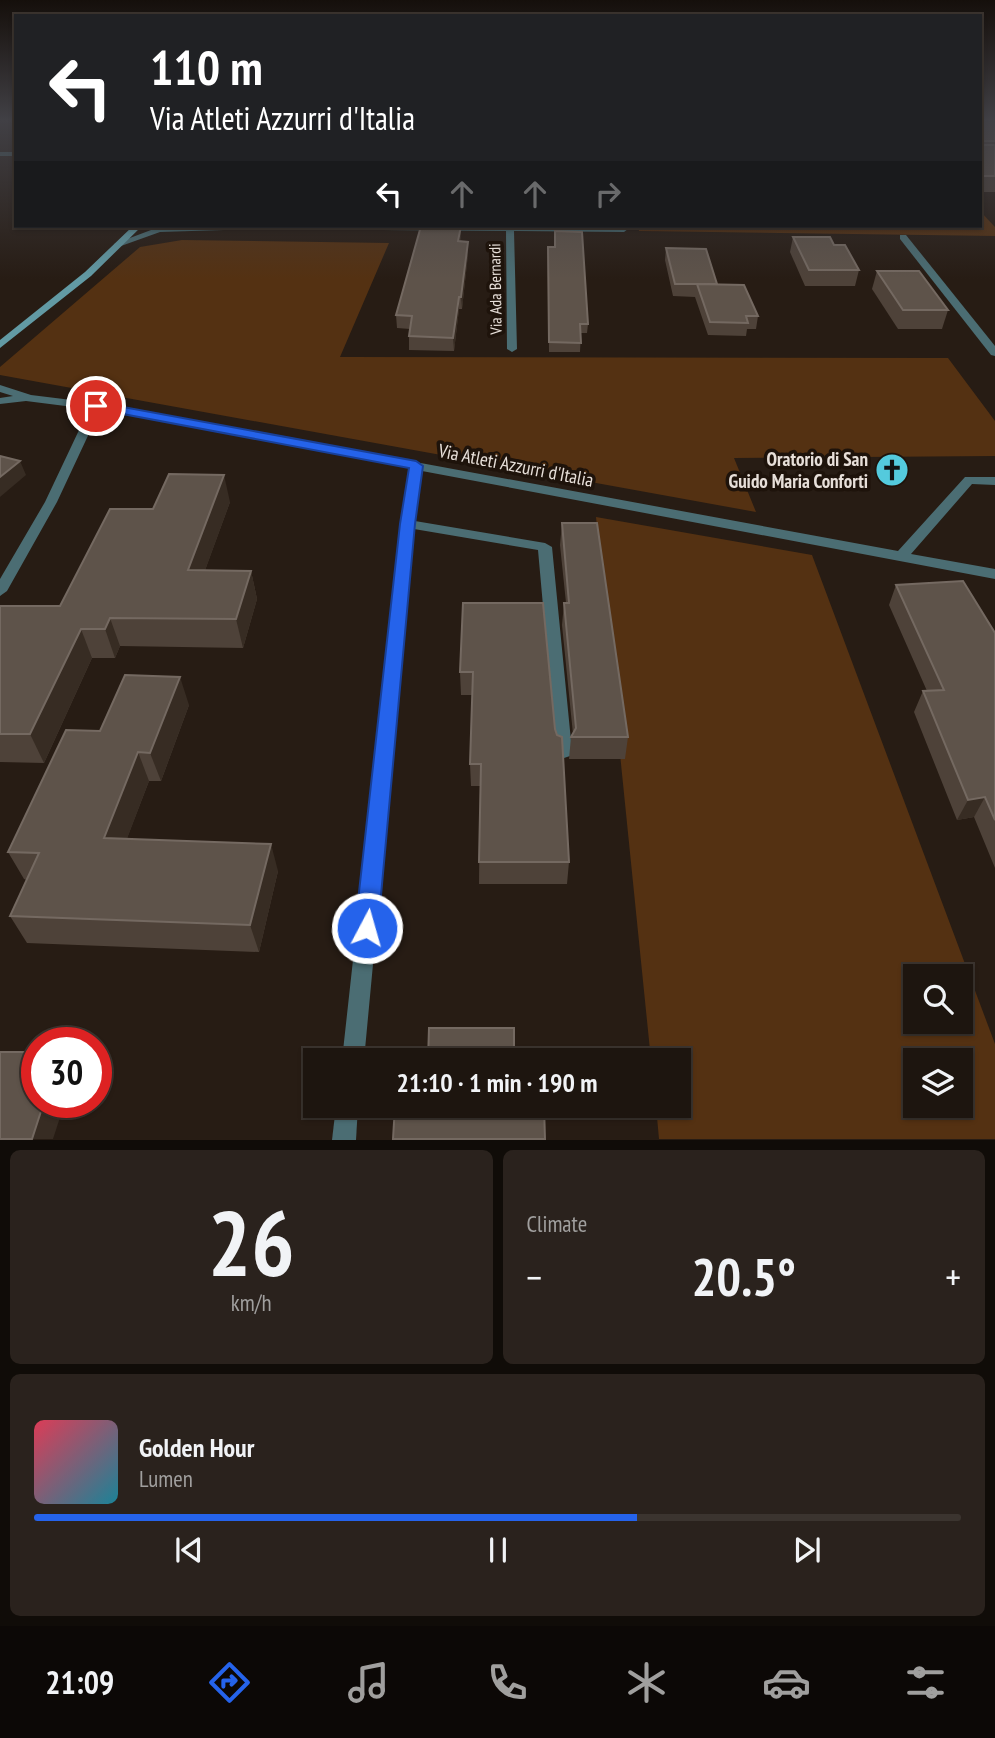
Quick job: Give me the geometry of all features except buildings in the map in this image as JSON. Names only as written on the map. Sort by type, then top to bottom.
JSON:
[{"type":"street","points":[[0,345],[88,274],[135,228]]},
{"type":"street","points":[[148,228],[159,230]]},
{"type":"street","name":"Via Ada Bernardi","points":[[159,230],[175,228]]},
{"type":"street","name":"Via Ada Bernardi","points":[[513,349],[510,228],[624,228]]},
{"type":"street","points":[[118,244],[159,230]]},
{"type":"street","points":[[903,237],[995,353]]},
{"type":"street","points":[[0,351],[10,339]]},
{"type":"street","name":"Via Atleti Azzurri d'Italia","points":[[0,388],[29,398],[96,406],[995,574]]},
{"type":"street","name":"Via Atleti Azzurri d'Italia","points":[[0,401],[29,398]]},
{"type":"street","points":[[0,591],[51,502],[96,406]]},
{"type":"street","points":[[354,1048],[416,466]]},
{"type":"street","points":[[901,556],[969,480],[995,481]]},
{"type":"street","points":[[408,524],[545,547],[564,751]]},
{"type":"street","points":[[344,1139],[346,1118]]},
{"type":"shaded area","points":[[982,213],[995,227],[995,236],[639,231],[638,228],[982,228]]},
{"type":"shaded area","points":[[182,240],[389,243],[340,357],[948,358],[995,421],[995,456],[734,458],[756,512],[0,375],[0,367],[140,247]]},
{"type":"shaded area","points":[[596,517],[812,555],[965,964],[903,964],[903,1034],[973,1034],[973,985],[995,1044],[995,1139],[659,1139],[657,1118],[691,1118],[691,1048],[650,1048]]},
{"type":"place","name":"Oratorio di San Guido Maria Conforti","points":[[892,470]]},
{"type":"route","points":[[96,406],[416,466],[367,928]]}]
